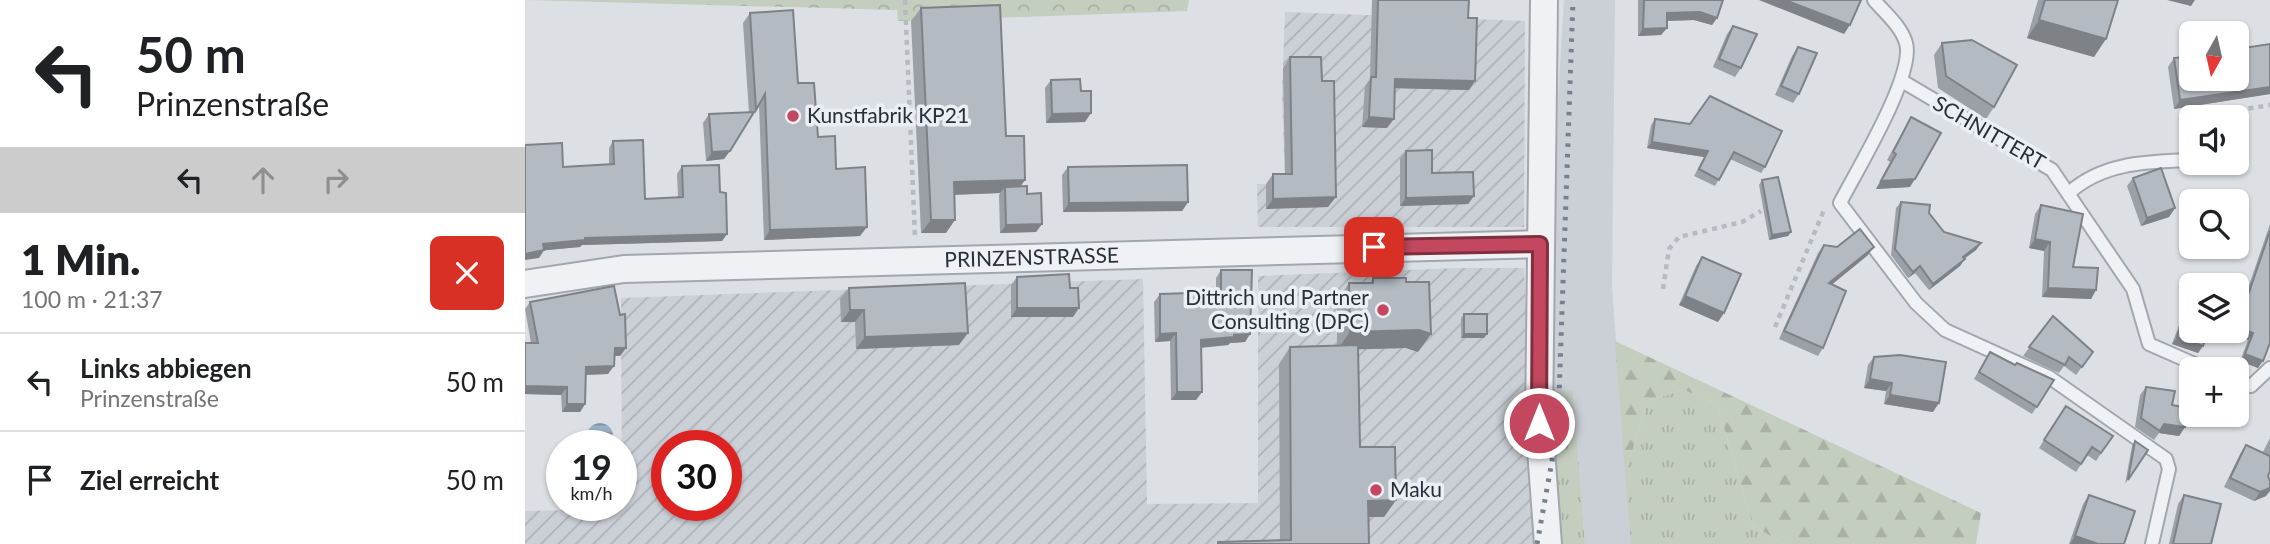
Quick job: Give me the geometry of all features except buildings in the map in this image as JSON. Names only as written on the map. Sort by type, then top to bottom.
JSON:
[{"type":"street","points":[[1543,0],[1539,423],[1548,544]]},
{"type":"street","name":"PRINZENSTRASSE","points":[[525,284],[624,269],[1540,244]]},
{"type":"lane","points":[[1874,0],[1900,29],[1908,57],[1902,81],[1840,203],[1916,303],[1945,330],[2049,377],[2166,459],[2169,469],[2152,544]]},
{"type":"lane","name":"SCHNITTERT","points":[[1902,81],[2052,170],[2070,192],[2133,289],[2149,344],[2179,357]]},
{"type":"lane","points":[[2070,192],[2095,173],[2138,163],[2179,161]]},
{"type":"lane","points":[[2249,385],[2270,368]]},
{"type":"path","points":[[905,0],[914,262]]},
{"type":"path","points":[[2249,108],[2270,105]]},
{"type":"path","points":[[1775,327],[1828,203]]},
{"type":"path","points":[[1663,289],[1669,249],[1679,237],[1742,222],[1761,211]]},
{"type":"shaded area","points":[[1564,0],[1615,0],[1612,287],[1631,544],[1585,544],[1573,391],[1551,392],[1558,99]]},
{"type":"shaded area","points":[[1285,12],[1525,21],[1524,227],[1258,227],[1257,184],[1285,184],[1282,92]]},
{"type":"shaded area","points":[[1524,268],[1536,544],[525,544],[525,511],[546,511],[546,521],[637,521],[637,430],[622,430],[621,298],[1143,279],[1147,504],[1258,503],[1258,276]]},
{"type":"green space","points":[[525,0],[1189,0],[1187,11],[898,21],[897,10]]},
{"type":"green space","points":[[1615,341],[1981,513],[1976,544],[1785,544],[1753,526],[1717,404],[1684,390],[1649,400],[1625,472]]},
{"type":"green space","points":[[1573,390],[1585,544],[1559,544],[1551,392]]},
{"type":"green space","points":[[1684,390],[1717,404],[1753,526],[1785,544],[1631,544],[1625,472],[1649,400]]},
{"type":"water","points":[[600,423],[611,430],[589,430]]},
{"type":"railway","points":[[1537,544],[1552,461],[1559,396],[1573,0]]},
{"type":"place","name":"Kunstfabrik KP21","points":[[793,116]]},
{"type":"place","name":"Dittrich und Partner Consulting (DPC)","points":[[1383,310]]},
{"type":"place","name":"Maku","points":[[1376,490]]},
{"type":"route","points":[[1374,247],[1540,244],[1539,423]]}]
